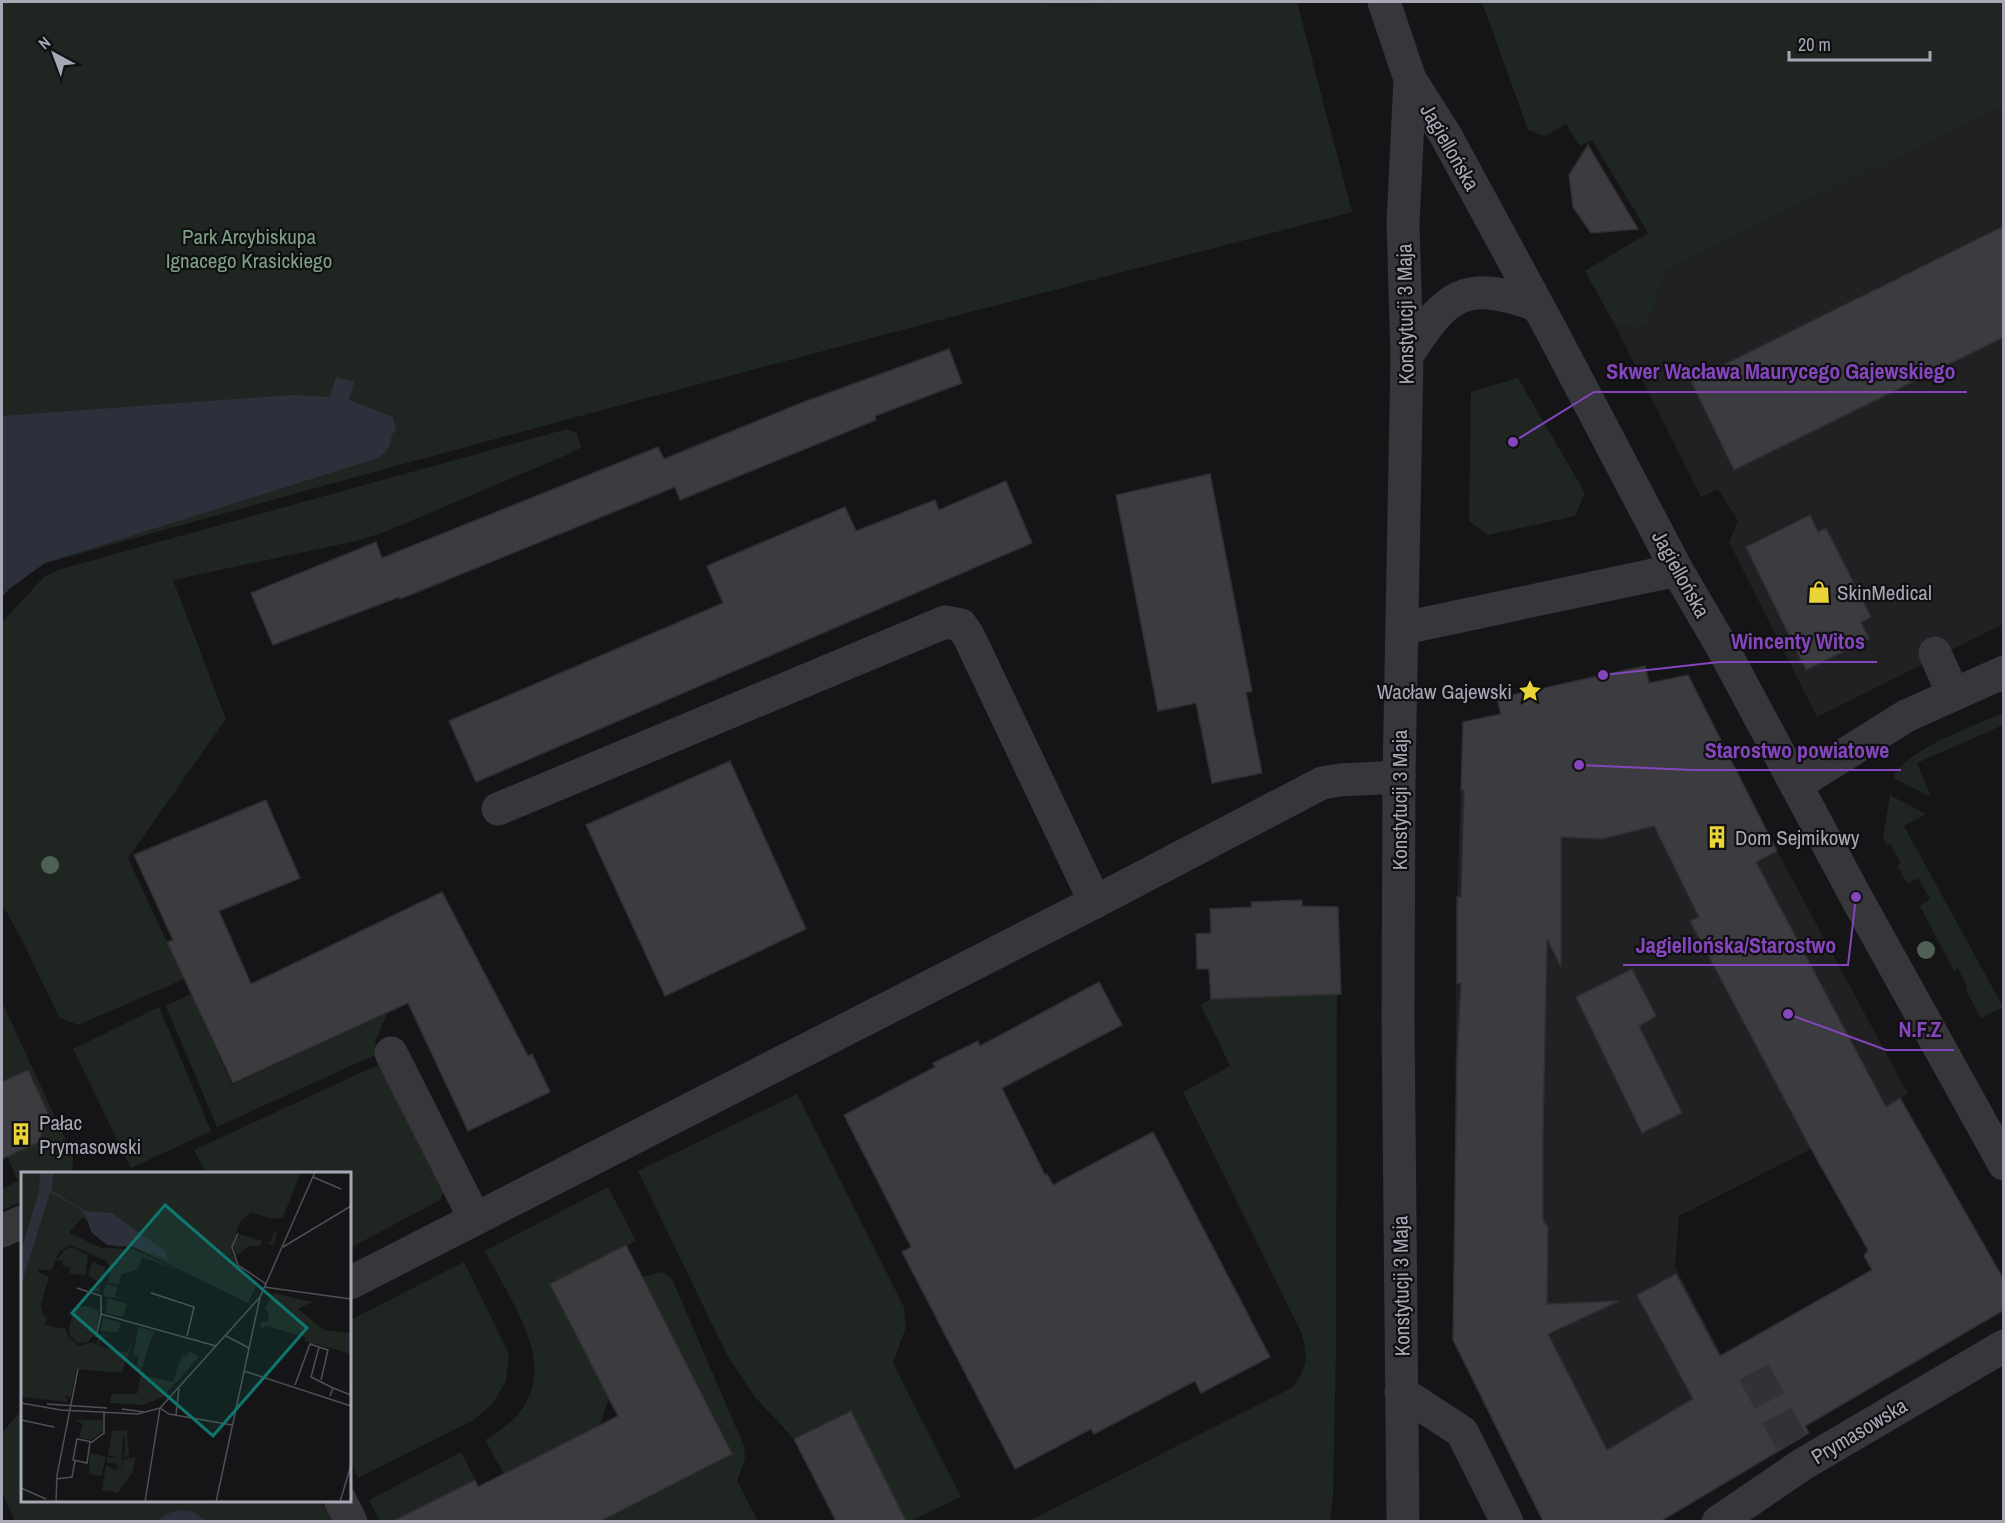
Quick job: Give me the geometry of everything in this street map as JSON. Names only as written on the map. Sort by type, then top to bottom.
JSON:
[{"type":"street","points":[[1384,2],[1410,79]]},
{"type":"street","name":"Jagiellońska","points":[[1410,79],[1446,136],[1677,570],[2004,1164]]},
{"type":"street","name":"Konstytucji 3 Maja","points":[[1403,1521],[1398,1018],[1399,777],[1400,692],[1404,628],[1407,356],[1403,223],[1410,79]]},
{"type":"street","points":[[1407,356],[1425,327],[1446,304],[1469,293],[1490,292],[1536,305]]},
{"type":"street","points":[[1404,628],[1677,570]]},
{"type":"street","points":[[498,809],[945,622],[961,624],[1095,902]]},
{"type":"street","points":[[1935,653],[1953,694]]},
{"type":"street","points":[[1796,785],[1906,716],[2004,672]]},
{"type":"street","points":[[351,1282],[1095,902],[1322,783],[1399,777]]},
{"type":"street","points":[[391,1053],[476,1219]]},
{"type":"street","points":[[2,1231],[21,1222]]},
{"type":"street","name":"Prymasowska","points":[[1718,1521],[1797,1453],[2004,1346]]},
{"type":"street","points":[[1401,1392],[1462,1432],[1508,1521]]},
{"type":"street","points":[[341,1502],[351,1521]]},
{"type":"shaded area","points":[[1038,2],[1126,2],[1064,7]]},
{"type":"shaded area","points":[[2003,106],[2003,624],[1817,717],[1729,542],[1738,521],[1718,489],[1701,497],[1616,327],[1639,328],[1650,321],[1665,270]]},
{"type":"shaded area","points":[[336,377],[354,382],[349,400],[393,417],[396,429],[389,448],[378,458],[45,563],[9,589],[2,598],[2,416],[291,395],[330,397]]},
{"type":"shaded area","points":[[1645,666],[1649,683],[1688,675],[1777,851],[1908,1094],[1811,1149],[1679,1216],[1675,1267],[1773,1453],[1661,1521],[1543,1521],[1453,1340],[1457,897],[1463,722],[1500,714],[1497,698]]},
{"type":"shaded area","points":[[182,1510],[194,1512],[206,1521],[157,1521],[171,1512]]},
{"type":"green space","name":"Park Arcybiskupa Ignacego Krasickiego","points":[[2,2],[1038,2],[1064,7],[1126,2],[1297,2],[1352,212],[680,389],[178,526],[11,573],[2,589]]},
{"type":"green space","points":[[1482,2],[2003,2],[2003,106],[1665,270],[1650,321],[1639,328],[1616,327],[1585,271],[1648,233],[1592,140],[1580,146],[1566,124],[1545,136],[1528,130]]},
{"type":"green space","points":[[1518,378],[1585,493],[1575,516],[1488,535],[1469,521],[1471,392]]},
{"type":"green space","points":[[567,429],[577,433],[581,447],[382,533],[356,541],[173,580],[226,719],[128,858],[184,979],[78,1025],[59,1017],[21,938],[2,907],[2,622],[44,577],[57,570]]},
{"type":"green space","points":[[2003,713],[2003,725],[1917,763],[1931,797],[1893,778],[1900,767],[1926,748]]},
{"type":"green space","points":[[1890,795],[1926,814],[1904,826],[2003,1007],[1981,1018],[1958,969],[1954,971],[1920,906],[1930,899],[1918,878],[1908,884],[1897,866],[1901,863],[1890,844],[1887,846],[1883,838]]},
{"type":"green space","points":[[191,994],[232,1085],[387,1013],[375,1042],[377,1054],[217,1127],[166,1006]]},
{"type":"green space","points":[[1337,994],[1336,1350],[1333,1495],[1330,1521],[1027,1522],[1293,1387],[1298,1379],[1305,1362],[1302,1334],[1183,1092],[1230,1066],[1201,1005],[1211,999]]},
{"type":"green space","points":[[2,1002],[73,1156],[73,1166],[70,1172],[21,1172],[21,1201],[2,1210],[2,1189],[18,1181],[7,1156],[39,1142],[44,1126],[36,1109],[44,1105],[28,1070],[2,1082]]},
{"type":"green space","points":[[159,1007],[211,1131],[131,1168],[73,1049]]},
{"type":"green space","points":[[382,1063],[445,1187],[440,1200],[351,1247],[351,1172],[205,1172],[194,1150]]},
{"type":"green space","points":[[797,1094],[904,1307],[906,1327],[893,1363],[961,1497],[910,1521],[906,1521],[851,1412],[794,1439],[754,1396],[728,1357],[638,1171]]},
{"type":"green space","points":[[608,1187],[636,1241],[551,1284],[609,1398],[600,1425],[504,1474],[485,1440],[513,1420],[528,1398],[534,1375],[532,1352],[524,1327],[485,1251]]},
{"type":"green space","points":[[464,1262],[509,1354],[506,1381],[493,1403],[474,1420],[358,1478],[351,1463],[351,1319]]},
{"type":"green space","points":[[662,1272],[672,1279],[744,1446],[745,1459],[737,1481],[758,1521],[601,1522],[732,1454],[642,1277]]},
{"type":"green space","points":[[21,1410],[21,1502],[322,1502],[332,1521],[15,1521],[2,1492],[2,1433]]},
{"type":"green space","points":[[461,1452],[475,1480],[408,1514],[411,1521],[380,1521],[369,1500]]},
{"type":"building","points":[[1588,145],[1638,229],[1591,233],[1573,207],[1569,175]]},
{"type":"building","points":[[2004,226],[2004,337],[1734,470],[1691,381]]},
{"type":"building","points":[[949,349],[962,383],[875,416],[876,420],[680,500],[675,487],[400,599],[399,597],[273,645],[251,593],[376,542],[382,558],[658,447],[664,459],[801,403]]},
{"type":"building","points":[[1210,474],[1252,691],[1246,693],[1262,773],[1212,783],[1196,703],[1158,711],[1116,495]]},
{"type":"building","points":[[1006,481],[1032,543],[476,782],[449,721],[723,603],[707,566],[845,507],[856,531],[935,500],[939,510]]},
{"type":"building","points":[[1810,515],[1818,532],[1826,528],[1871,617],[1861,622],[1869,639],[1806,670],[1746,547]]},
{"type":"building","points":[[1645,666],[1649,683],[1688,675],[1777,851],[1756,862],[1886,1107],[1900,1098],[2004,1280],[2004,1310],[1805,1426],[1809,1433],[1661,1521],[1543,1521],[1453,1340],[1457,1056],[1461,983],[1457,983],[1457,897],[1461,897],[1463,722],[1501,714],[1497,698]],"holes":[[[1654,826],[1699,917],[1690,921],[1811,1149],[1868,1250],[1864,1256],[1872,1270],[1720,1356],[1676,1274],[1637,1295],[1693,1399],[1607,1450],[1548,1334],[1619,1301],[1547,1304],[1548,1227],[1543,1221],[1547,939],[1561,967],[1561,837],[1602,839]]]},
{"type":"building","points":[[730,761],[806,929],[665,996],[586,825]]},
{"type":"building","points":[[266,800],[300,878],[219,911],[251,984],[442,892],[528,1056],[532,1054],[550,1092],[468,1131],[408,1003],[233,1083],[167,942],[173,940],[134,855]]},
{"type":"building","points":[[1302,900],[1302,906],[1338,907],[1341,994],[1211,999],[1209,969],[1197,969],[1196,934],[1211,933],[1210,909],[1252,907],[1251,902]]},
{"type":"building","points":[[1632,969],[1656,1016],[1639,1026],[1682,1113],[1642,1133],[1576,997]]},
{"type":"building","points":[[1099,982],[1122,1025],[1002,1088],[1045,1175],[1047,1174],[1053,1185],[1153,1132],[1270,1357],[1201,1393],[1195,1381],[1094,1434],[1091,1429],[1015,1469],[902,1252],[911,1247],[844,1115],[935,1067],[933,1063],[978,1041],[980,1046]]},
{"type":"building","name":"Pałac Prymasowski","points":[[28,1070],[48,1113],[39,1142],[2,1159],[2,1082]]},
{"type":"building","points":[[626,1245],[732,1454],[601,1521],[393,1521],[475,1480],[478,1487],[618,1416],[550,1284]]},
{"type":"building","points":[[851,1411],[906,1521],[836,1521],[794,1439]]},
{"type":"tunnel","points":[[1754,1372],[1791,1442]]},
{"type":"place","name":"Skwer Wacława Maurycego Gajewskiego","points":[[1513,442]]},
{"type":"place","name":"SkinMedical","points":[[1819,592]]},
{"type":"place","name":"Wincenty Witos","points":[[1603,675]]},
{"type":"place","name":"Wacław Gajewski","points":[[1530,691]]},
{"type":"place","name":"Starostwo powiatowe","points":[[1579,765]]},
{"type":"place","name":"Dom Sejmikowy","points":[[1717,837]]},
{"type":"place","name":"Jagiellońska/Starostwo","points":[[1856,897]]},
{"type":"place","name":"N.F.Z","points":[[1788,1014]]},
{"type":"place","name":"Pałac Prymasowski","points":[[21,1134]]}]
